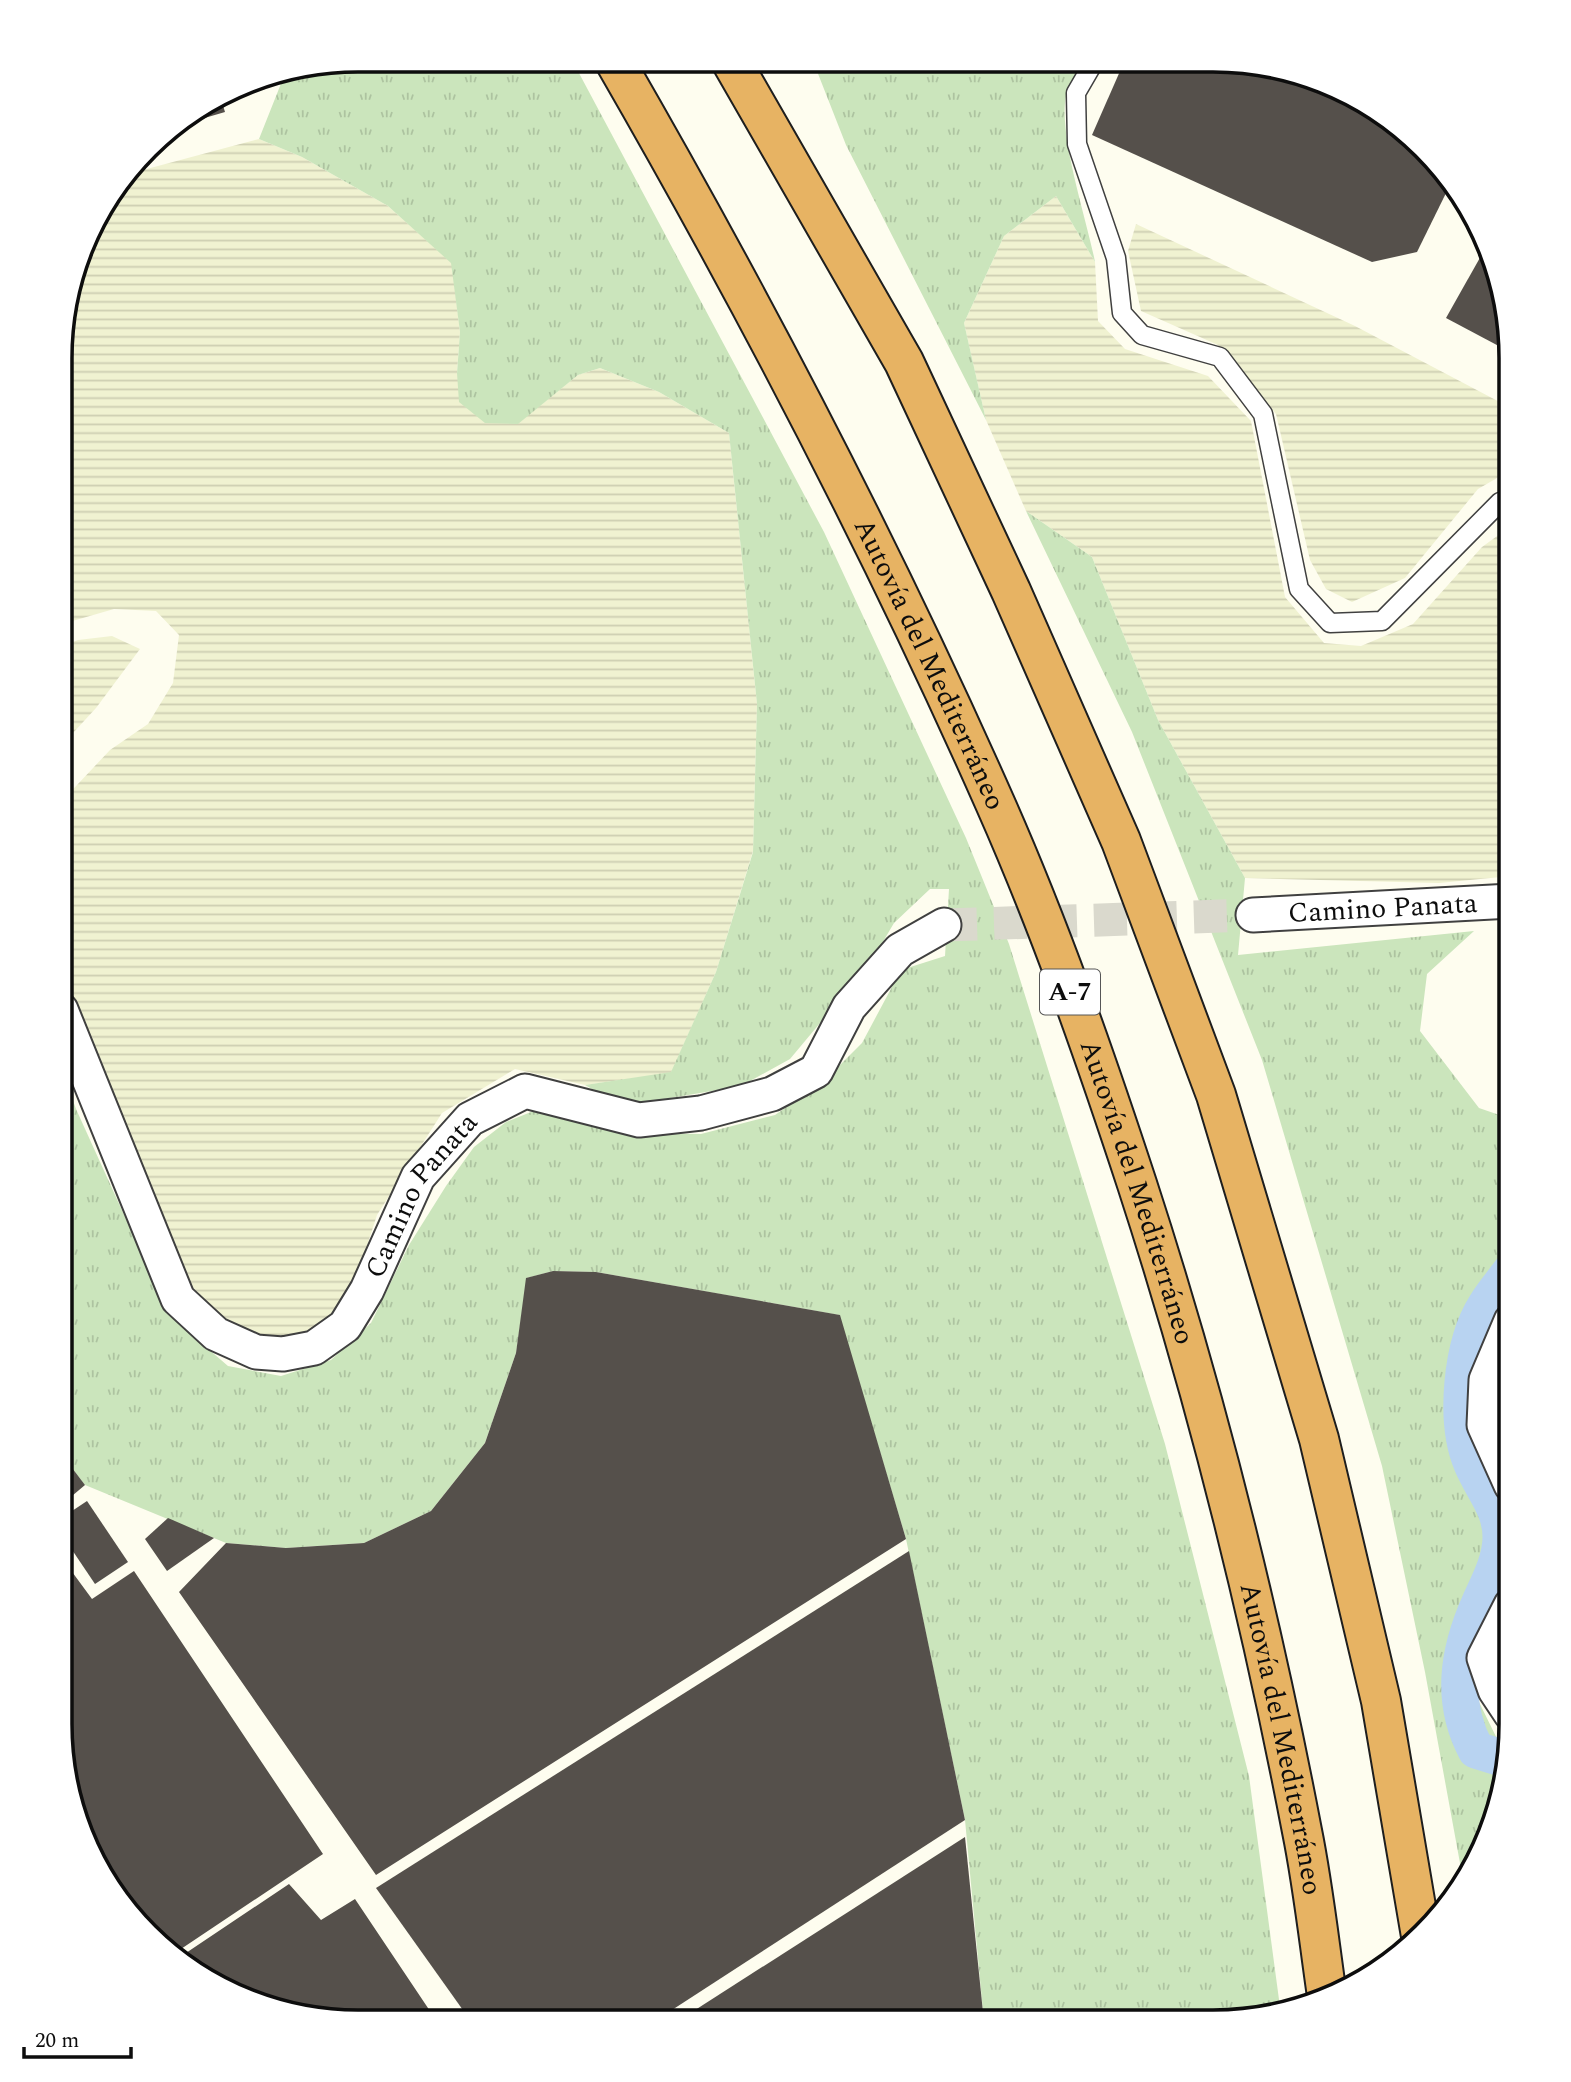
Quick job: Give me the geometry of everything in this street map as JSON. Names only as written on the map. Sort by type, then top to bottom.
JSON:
[{"type":"highway","name":"Autovía del Mediterráneo","points":[[621,72],[719,241],[844,483],[996,806],[1096,1058],[1178,1312],[1248,1569],[1303,1836],[1325,1988]]},
{"type":"highway","points":[[737,72],[904,362],[1011,590],[1121,841],[1216,1095],[1319,1439],[1381,1701],[1419,1924]]},
{"type":"street","name":"Camino Panata","points":[[1253,915],[1499,902]]},
{"type":"street","name":"Camino Panata","points":[[72,1037],[178,1299],[216,1334],[256,1352],[283,1354],[314,1348],[345,1326],[367,1290],[418,1177],[470,1119],[525,1091],[639,1120],[701,1113],[772,1094],[816,1071],[849,1007],[900,950],[944,925]]},
{"type":"street","points":[[1499,1349],[1486,1380],[1483,1425],[1499,1459]]},
{"type":"street","points":[[1499,1629],[1484,1658],[1499,1696]]},
{"type":"lane","points":[[1088,72],[1076,93],[1077,144],[1116,258],[1122,313],[1142,335],[1220,358],[1263,414],[1299,589],[1330,624],[1382,621],[1499,503]]},
{"type":"green space","points":[[339,72],[578,72],[824,532],[966,838],[1009,944],[1165,1444],[1249,1776],[1279,2003],[1232,2010],[983,2010],[965,1820],[906,1539],[839,1315],[596,1272],[553,1271],[527,1278],[516,1353],[485,1443],[431,1511],[364,1543],[286,1548],[226,1543],[85,1485],[72,1468],[72,1098],[155,1283],[185,1329],[228,1366],[281,1376],[331,1360],[371,1323],[409,1245],[446,1186],[474,1147],[506,1122],[536,1110],[624,1133],[701,1134],[775,1115],[825,1080],[862,1043],[901,970],[945,956],[949,889],[930,889],[894,923],[871,962],[790,1059],[741,1086],[647,1102],[615,1102],[585,1085],[671,1072],[716,972],[753,852],[757,704],[729,433],[659,392],[600,368],[578,375],[518,424],[485,423],[459,402],[457,373],[460,332],[451,263],[388,206],[302,157],[259,139],[282,81],[302,77]]},
{"type":"green space","points":[[817,72],[1077,72],[1066,96],[1066,132],[1074,178],[1095,262],[1056,196],[1004,236],[964,323],[986,420],[846,145]]},
{"type":"green space","points":[[259,139],[302,157],[388,206],[452,263],[460,332],[457,373],[518,423],[578,375],[600,368],[659,392],[729,433],[757,704],[753,851],[716,972],[671,1073],[585,1085],[515,1069],[442,1113],[377,1215],[353,1289],[325,1329],[284,1340],[226,1326],[186,1279],[72,1001],[72,790],[110,750],[148,724],[173,683],[179,635],[156,611],[114,609],[72,621],[74,320],[81,283],[93,248],[110,214],[142,170]]},
{"type":"green space","points":[[1056,196],[1095,262],[1098,321],[1125,349],[1208,376],[1251,421],[1285,597],[1324,643],[1361,646],[1413,624],[1482,547],[1499,535],[1499,877],[1439,883],[1245,878],[1158,720],[1092,557],[1026,511],[986,420],[964,323],[1004,236]]},
{"type":"green space","points":[[1136,224],[1355,326],[1499,402],[1499,477],[1478,489],[1405,578],[1352,602],[1326,589],[1310,560],[1276,414],[1218,345],[1141,311],[1128,251]]},
{"type":"green space","points":[[1026,511],[1092,557],[1158,720],[1245,878],[1238,955],[1474,931],[1427,974],[1420,1031],[1479,1108],[1499,1115],[1499,1298],[1493,1305],[1473,1364],[1469,1436],[1499,1492],[1499,1577],[1466,1655],[1478,1700],[1499,1743],[1490,1799],[1478,1834],[1461,1868],[1425,1672],[1382,1466],[1262,1060],[1132,732]]},
{"type":"green space","points":[[112,636],[140,649],[96,708],[72,734],[72,642]]},
{"type":"building","points":[[1120,72],[1251,74],[1306,87],[1356,110],[1388,131],[1416,155],[1446,192],[1417,252],[1372,262],[1092,135]]},
{"type":"building","points":[[223,105],[225,112],[200,119]]},
{"type":"building","points":[[1481,256],[1494,302],[1499,346],[1446,318]]},
{"type":"building","points":[[553,1271],[596,1272],[840,1315],[906,1539],[376,1875],[179,1592],[226,1543],[286,1548],[364,1543],[431,1511],[485,1443],[516,1353],[526,1278]]},
{"type":"building","points":[[72,1468],[85,1485],[72,1496]]},
{"type":"building","points":[[87,1501],[128,1562],[95,1584],[72,1550],[72,1511]]},
{"type":"building","points":[[168,1518],[214,1538],[167,1571],[145,1539]]},
{"type":"building","points":[[909,1551],[965,1820],[672,2010],[463,2010],[376,1888]]},
{"type":"building","points":[[134,1571],[323,1854],[181,1949],[155,1927],[131,1899],[110,1868],[93,1834],[81,1799],[72,1743],[72,1572],[92,1599]]},
{"type":"building","points":[[965,1837],[983,2010],[695,2010]]},
{"type":"building","points":[[289,1884],[321,1920],[355,1899],[429,2010],[339,2010],[283,2001],[231,1981],[186,1953]]},
{"type":"waterway","points":[[1499,1287],[1477,1321],[1471,1340],[1463,1383],[1462,1406],[1466,1447],[1499,1522]]},
{"type":"waterway","points":[[1498,1757],[1476,1750],[1463,1713],[1460,1676],[1466,1639],[1491,1579],[1499,1551]]},
{"type":"tunnel","points":[[944,925],[1253,915]]}]
